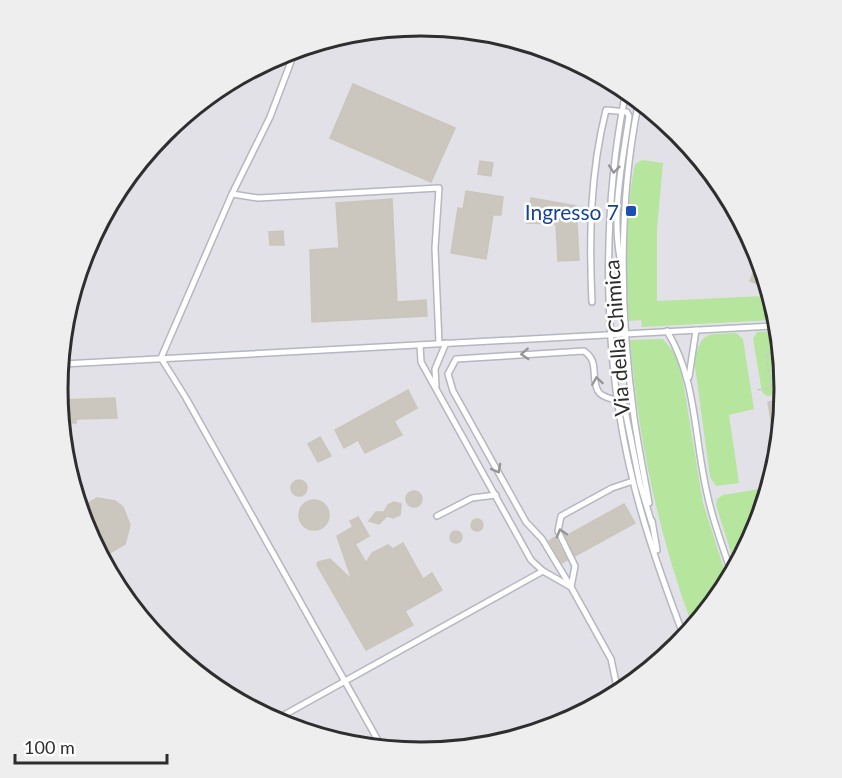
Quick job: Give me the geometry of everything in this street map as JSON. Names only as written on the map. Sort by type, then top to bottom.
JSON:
[{"type":"lane","points":[[161,358],[232,194],[270,117],[291,61]]},
{"type":"lane","name":"Via della Chimica","points":[[624,100],[614,172],[610,248],[612,334],[618,400],[633,481],[681,628]]},
{"type":"lane","name":"Via della Chimica","points":[[637,110],[628,179],[624,274],[627,333],[634,419],[662,576]]},
{"type":"lane","points":[[592,302],[591,218],[598,149],[606,111],[627,112],[628,116],[617,237],[624,274]]},
{"type":"lane","points":[[232,194],[258,198],[439,188],[435,248],[439,343]]},
{"type":"lane","points":[[69,363],[768,326]]},
{"type":"lane","points":[[689,381],[696,330]]},
{"type":"lane","points":[[667,331],[680,354],[689,381],[706,492],[728,564]]},
{"type":"lane","points":[[437,390],[435,369],[446,343]]},
{"type":"lane","points":[[420,345],[422,362],[531,560],[543,571],[571,587]]},
{"type":"lane","points":[[616,683],[611,658],[542,539],[526,522],[453,391],[448,380],[449,368],[461,357],[584,351],[595,364],[597,390],[602,395],[618,400],[625,409],[640,484],[652,524]]},
{"type":"lane","points":[[161,358],[186,398],[377,739]]},
{"type":"lane","points":[[571,587],[575,566],[558,531],[561,516],[612,488],[633,481]]},
{"type":"lane","points":[[437,516],[472,498],[496,495]]},
{"type":"lane","points":[[285,715],[543,571]]},
{"type":"path","points":[[757,390],[771,388],[766,354],[772,353]]},
{"type":"shaded area","points":[[398,37],[467,39],[534,55],[598,83],[654,124],[671,139],[701,174],[738,233],[762,298],[773,366],[771,435],[755,502],[727,566],[686,622],[671,639],[636,669],[577,706],[512,730],[444,741],[375,739],[308,723],[244,695],[188,654],[171,639],[141,604],[104,545],[80,480],[69,412],[71,343],[87,276],[115,212],[156,156],[171,139],[206,109],[265,72],[330,48]]},
{"type":"green space","points":[[642,160],[663,163],[657,229],[657,301],[761,296],[767,320],[642,327],[641,320],[629,321],[628,222],[635,164]]},
{"type":"green space","points":[[769,331],[774,395],[767,396],[762,392],[753,339],[757,332]]},
{"type":"green space","points":[[736,333],[743,339],[754,409],[729,415],[739,483],[716,486],[710,477],[694,359],[700,343],[707,336]]},
{"type":"green space","points":[[663,339],[675,354],[681,369],[703,503],[724,570],[690,618],[669,555],[651,485],[638,413],[630,340]]},
{"type":"green space","points":[[759,489],[732,556],[716,505],[717,499],[723,495]]},
{"type":"building","points":[[353,84],[455,128],[431,182],[330,138]]},
{"type":"building","points":[[480,161],[493,163],[491,176],[478,174]]},
{"type":"building","points":[[466,191],[503,197],[501,215],[493,215],[486,259],[451,253],[458,208],[463,209]]},
{"type":"building","points":[[531,198],[576,206],[579,260],[558,261],[556,224],[527,223]]},
{"type":"building","points":[[392,199],[397,302],[426,300],[427,316],[312,322],[310,250],[339,248],[336,203]]},
{"type":"building","points":[[283,231],[284,245],[270,245],[269,232]]},
{"type":"building","points":[[754,272],[757,284],[750,281]]},
{"type":"building","points":[[408,390],[417,408],[394,421],[402,435],[365,453],[358,440],[344,448],[335,430]]},
{"type":"building","points":[[115,398],[117,418],[76,419],[76,423],[70,423],[68,400]]},
{"type":"building","points":[[773,401],[772,426],[768,402]]},
{"type":"building","points":[[320,437],[331,456],[318,462],[308,444]]},
{"type":"building","points":[[296,480],[302,480],[307,488],[305,494],[296,496],[291,491],[291,485]]},
{"type":"building","points":[[414,491],[420,493],[422,499],[420,505],[414,507],[408,505],[406,499],[408,493]]},
{"type":"building","points":[[97,498],[115,501],[123,507],[130,525],[125,544],[109,554],[87,503]]},
{"type":"building","points":[[314,500],[325,504],[329,515],[325,526],[314,530],[303,526],[299,515],[303,504]]},
{"type":"building","points":[[394,502],[401,504],[400,515],[393,518],[387,516],[379,524],[369,521],[376,512],[384,512],[388,505]]},
{"type":"building","points":[[624,504],[635,523],[575,556],[564,532],[566,536]]},
{"type":"building","points":[[358,517],[369,536],[355,544],[366,563],[372,553],[388,545],[393,549],[403,543],[423,579],[432,573],[442,590],[405,611],[413,625],[366,650],[317,565],[318,562],[330,559],[352,580],[337,536],[353,527],[350,521]]},
{"type":"building","points":[[479,519],[483,525],[479,531],[475,531],[471,523]]},
{"type":"building","points":[[458,531],[462,537],[458,543],[454,543],[450,535]]},
{"type":"building","points":[[555,537],[567,560],[562,563],[549,541]]},
{"type":"place","name":"Ingresso 7","points":[[631,211]]}]
